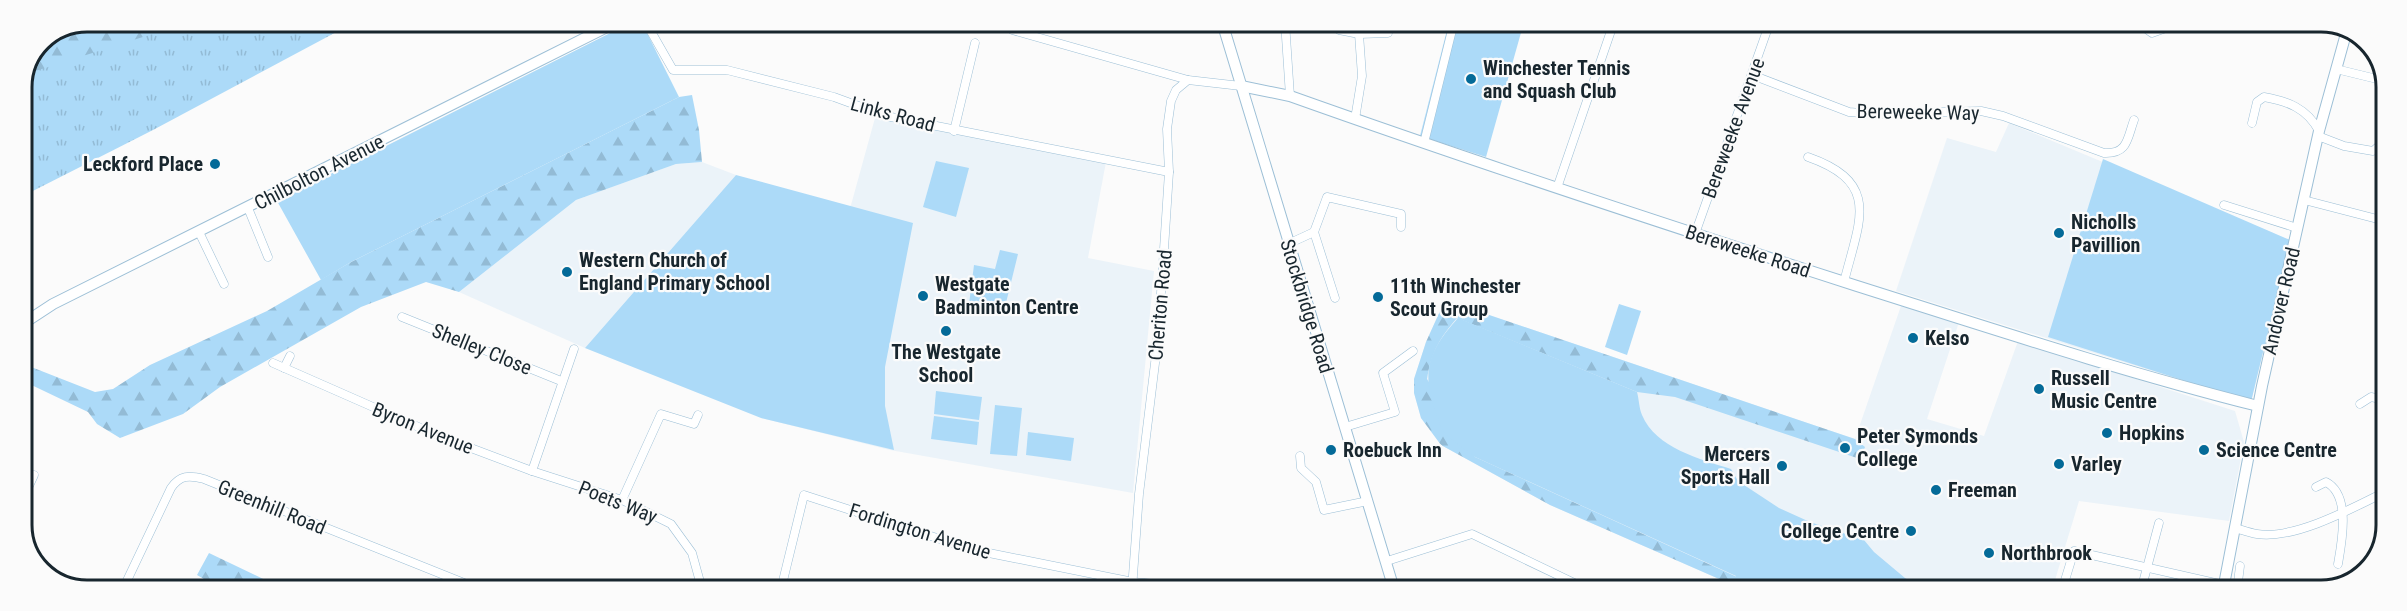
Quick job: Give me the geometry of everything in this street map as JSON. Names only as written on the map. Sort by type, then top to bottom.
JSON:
[{"type":"main road","name":"Chilbolton Avenue","points":[[32,318],[53,304],[598,32]]},
{"type":"main road","name":"Stockbridge Road","points":[[1225,32],[1391,579]]},
{"type":"main road","name":"Andover Road","points":[[2225,579],[2258,406],[2319,133],[2345,37]]},
{"type":"main road","name":"Bereweeke Road","points":[[1241,86],[1251,86],[1290,96],[1557,189],[1844,282],[2166,383],[2258,406]]},
{"type":"street","name":"Links Road","points":[[651,32],[673,70],[727,70],[834,97],[886,116],[1169,172]]},
{"type":"street","points":[[1019,32],[1188,80],[1241,86]]},
{"type":"street","points":[[1287,32],[1290,96]]},
{"type":"street","points":[[1350,32],[1388,33]]},
{"type":"street","points":[[1424,143],[1452,32]]},
{"type":"street","points":[[1557,189],[1611,32]]},
{"type":"street","name":"Bereweeke Avenue","points":[[1695,234],[1767,32]]},
{"type":"street","points":[[1355,119],[1362,76],[1359,34]]},
{"type":"street","points":[[954,130],[975,43]]},
{"type":"street","points":[[2336,69],[2374,78]]},
{"type":"street","name":"Bereweeke Way","points":[[1752,75],[1850,112],[1873,114],[1981,111],[2003,116],[2104,153],[2116,153],[2123,148],[2134,120]]},
{"type":"street","name":"Cheriton Road","points":[[1133,579],[1139,494],[1156,355],[1169,172],[1167,129],[1171,101],[1176,90],[1188,80]]},
{"type":"street","points":[[2252,123],[2257,102],[2264,97],[2298,107],[2315,123],[2319,133],[2344,146],[2373,151],[2375,149]]},
{"type":"street","points":[[1808,157],[1825,163],[1844,174],[1858,196],[1861,209],[1844,282]]},
{"type":"street","points":[[1335,298],[1314,232],[1327,197],[1401,214],[1401,227]]},
{"type":"street","points":[[2304,200],[2375,218]]},
{"type":"street","points":[[2224,205],[2298,228]]},
{"type":"street","points":[[248,208],[268,257]]},
{"type":"street","points":[[199,232],[224,284]]},
{"type":"street","points":[[1288,244],[1314,232]]},
{"type":"street","name":"Shelley Close","points":[[402,318],[561,381]]},
{"type":"street","points":[[532,471],[561,381],[574,349]]},
{"type":"street","points":[[1345,427],[1395,412],[1383,373],[1413,351]]},
{"type":"street","points":[[284,368],[290,356]]},
{"type":"street","name":"Byron Avenue","points":[[273,363],[439,436],[564,481]]},
{"type":"street","points":[[2360,404],[2372,397],[2376,398]]},
{"type":"street","points":[[622,500],[661,414],[694,424],[698,415]]},
{"type":"street","points":[[1300,456],[1300,468],[1316,482],[1324,510],[1368,501]]},
{"type":"street","points":[[32,479],[34,475]]},
{"type":"street","name":"Greenhill Road","points":[[128,579],[171,488],[179,479],[188,476],[204,479],[454,579]]},
{"type":"street","name":"Poets Way","points":[[564,481],[622,500],[671,524],[692,553],[699,579]]},
{"type":"street","points":[[2316,487],[2326,482],[2333,486],[2340,497],[2341,541],[2338,564]]},
{"type":"street","name":"Fordington Avenue","points":[[783,579],[804,495],[974,550],[1101,579]]},
{"type":"street","points":[[2235,528],[2259,534],[2283,534],[2341,514],[2376,497]]},
{"type":"street","points":[[2144,579],[2159,523]]},
{"type":"street","points":[[1387,561],[1472,534],[1566,579]]},
{"type":"street","points":[[2065,579],[2074,551],[2147,569],[2202,579]]},
{"type":"street","points":[[2236,579],[2239,578],[2240,566]]},
{"type":"shaded area","name":"The Westgate School","points":[[875,118],[1106,162],[1088,258],[1154,271],[1133,493],[890,450],[761,418],[829,225],[851,205]]},
{"type":"shaded area","points":[[2009,123],[2290,240],[2251,402],[1896,291],[1947,138],[1996,152]]},
{"type":"shaded area","name":"Western Church of England Primary School","points":[[702,162],[736,175],[585,348],[459,292],[576,200],[676,164]]},
{"type":"shaded area","name":"Peter Symonds College","points":[[1445,300],[1855,439],[1902,303],[1959,322],[1927,419],[1984,436],[2018,341],[2235,411],[2244,442],[2229,521],[2079,501],[2055,579],[1719,579],[1550,505],[1441,445],[1421,418],[1414,393],[1414,379],[1426,342]]},
{"type":"green space","points":[[86,32],[336,32],[32,191],[33,76],[41,56],[56,41],[65,36]]},
{"type":"green space","points":[[86,32],[154,32],[34,71],[41,56],[56,41],[65,36]]},
{"type":"green space","points":[[612,32],[646,32],[679,97],[351,262],[321,280],[277,201]]},
{"type":"green space","name":"Winchester Tennis and Squash Club","points":[[1446,32],[1521,32],[1486,157],[1420,136]]},
{"type":"green space","points":[[692,95],[702,162],[676,164],[576,200],[459,292],[426,282],[361,307],[220,387],[183,414],[120,438],[97,424],[88,412],[32,385],[32,367],[95,392],[113,389],[150,365],[267,311],[351,262],[679,97]]},
{"type":"green space","points":[[2103,159],[2290,240],[2251,402],[2048,337]]},
{"type":"green space","points":[[936,161],[969,168],[956,217],[923,207]]},
{"type":"green space","points":[[736,175],[913,223],[885,367],[885,406],[894,450],[761,418],[585,348]]},
{"type":"green space","points":[[1000,250],[1018,254],[1004,311],[969,304],[974,265],[995,269]]},
{"type":"green space","points":[[1445,300],[1855,439],[1865,447],[1860,459],[1675,397],[1637,392],[1457,318],[1437,346],[1427,379],[1475,457],[1737,577],[1736,579],[1719,579],[1550,505],[1441,445],[1421,418],[1414,393],[1414,379],[1426,342]]},
{"type":"green space","points":[[1619,304],[1641,311],[1627,355],[1605,347]]},
{"type":"green space","points":[[1458,318],[1637,392],[1641,412],[1649,426],[1668,444],[1680,451],[1731,469],[1738,481],[1779,508],[1810,522],[1864,540],[1874,552],[1907,579],[1735,579],[1736,576],[1475,457],[1443,431],[1431,397],[1430,361],[1448,329]]},
{"type":"green space","points":[[936,391],[982,397],[979,420],[934,414]]},
{"type":"green space","points":[[995,405],[1022,408],[1017,456],[990,454]]},
{"type":"green space","points":[[934,416],[979,422],[977,445],[931,439]]},
{"type":"green space","points":[[1028,432],[1074,438],[1071,461],[1026,455]]},
{"type":"green space","points":[[209,553],[263,579],[205,579],[197,575]]},
{"type":"place","name":"Winchester Tennis and Squash Club","points":[[1471,79]]},
{"type":"place","name":"Leckford Place","points":[[215,164]]},
{"type":"place","name":"Nicholls Pavillion","points":[[2059,233]]},
{"type":"place","name":"Western Church of England Primary School","points":[[567,272]]},
{"type":"place","name":"Westgate Badminton Centre","points":[[923,296]]},
{"type":"place","name":"11th Winchester Scout Group","points":[[1378,297]]},
{"type":"place","name":"The Westgate School","points":[[946,331]]},
{"type":"place","name":"Kelso","points":[[1913,338]]},
{"type":"place","name":"Russell Music Centre","points":[[2039,389]]},
{"type":"place","name":"Hopkins","points":[[2107,433]]},
{"type":"place","name":"Peter Symonds College","points":[[1845,448]]},
{"type":"place","name":"Roebuck Inn","points":[[1331,450]]},
{"type":"place","name":"Science Centre","points":[[2204,450]]},
{"type":"place","name":"Varley","points":[[2059,464]]},
{"type":"place","name":"Mercers Sports Hall","points":[[1782,466]]},
{"type":"place","name":"Freeman","points":[[1936,490]]},
{"type":"place","name":"College Centre","points":[[1911,531]]},
{"type":"place","name":"Northbrook","points":[[1989,553]]}]
